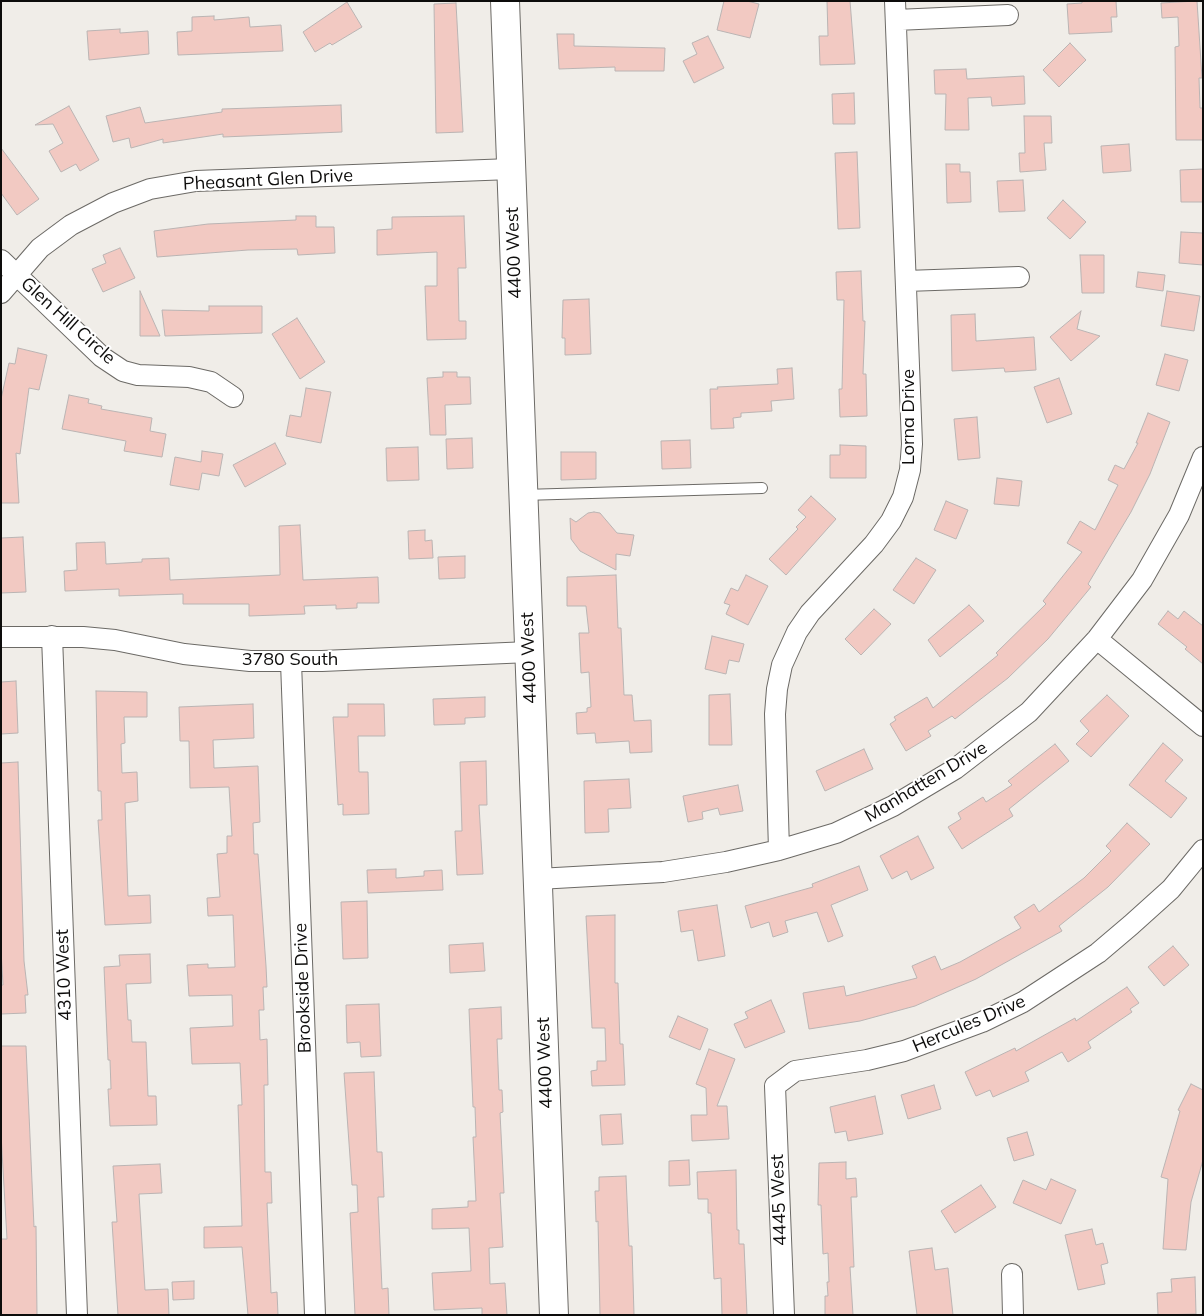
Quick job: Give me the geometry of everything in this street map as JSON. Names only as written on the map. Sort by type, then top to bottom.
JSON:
[{"type":"street","name":"4400 West","points":[[505,1],[554,1315]]},
{"type":"street","points":[[896,11],[1008,15]]},
{"type":"street","name":"Lorna Drive","points":[[779,850],[775,714],[777,689],[782,665],[797,632],[810,613],[874,544],[892,521],[903,497],[910,470],[912,444],[896,11]]},
{"type":"street","name":"Pheasant Glen Drive","points":[[1,293],[40,248],[71,225],[113,203],[150,189],[196,181],[511,169]]},
{"type":"street","name":"Glen Hill Circle","points":[[1,260],[102,357],[123,371],[138,376],[189,377],[211,382],[233,397]]},
{"type":"street","points":[[906,281],[1019,277]]},
{"type":"street","name":"Manhatten Drive","points":[[538,879],[663,872],[726,862],[779,850],[836,833],[892,806],[955,769],[1029,712],[1097,639],[1142,580],[1178,515],[1203,457]]},
{"type":"street","name":"3780 South","points":[[1,637],[52,636],[115,640],[214,658],[291,662],[529,652]]},
{"type":"street","name":"4310 West","points":[[52,636],[76,1315]]},
{"type":"street","points":[[1097,639],[1203,726]]},
{"type":"street","name":"Brookside Drive","points":[[291,662],[315,1315]]},
{"type":"street","name":"Hercules Drive","points":[[775,1086],[794,1071],[867,1060],[912,1049],[982,1022],[1023,1002],[1098,952],[1132,925],[1171,889],[1203,850]]},
{"type":"street","name":"4445 West","points":[[775,1086],[784,1315]]},
{"type":"street","points":[[1012,1274],[1014,1315]]},
{"type":"lane","points":[[523,494],[762,488]]},
{"type":"building","points":[[724,1],[747,1],[759,4],[750,38],[717,30]]},
{"type":"building","points":[[827,1],[850,1],[855,64],[820,65],[819,36],[828,36]]},
{"type":"building","points":[[1082,1],[1116,1],[1117,17],[1111,17],[1112,32],[1069,34],[1067,4],[1082,3]]},
{"type":"building","points":[[1197,1],[1202,78],[1199,78],[1200,108],[1203,108],[1203,140],[1176,140],[1175,47],[1179,46],[1178,17],[1162,18],[1161,3]]},
{"type":"building","points":[[347,2],[362,27],[332,45],[330,43],[315,52],[303,32]]},
{"type":"building","points":[[456,3],[463,132],[436,133],[434,4]]},
{"type":"building","points":[[214,16],[214,20],[249,17],[250,27],[281,25],[283,51],[178,55],[177,32],[192,31],[192,17]]},
{"type":"building","points":[[120,29],[120,33],[148,31],[149,54],[89,60],[87,31]]},
{"type":"building","points":[[557,34],[574,34],[574,46],[665,48],[664,71],[615,71],[615,67],[559,69]]},
{"type":"building","points":[[708,36],[724,68],[694,83],[683,61],[697,54],[692,43]]},
{"type":"building","points":[[1070,43],[1086,60],[1059,87],[1043,70]]},
{"type":"building","points":[[966,69],[967,79],[1024,76],[1025,104],[992,106],[991,97],[968,98],[969,130],[945,130],[946,94],[935,94],[934,70]]},
{"type":"building","points":[[854,93],[855,124],[833,124],[832,94]]},
{"type":"building","points":[[341,105],[342,132],[223,137],[223,134],[163,143],[163,139],[131,148],[129,138],[113,142],[106,116],[140,107],[145,123],[222,112],[222,109]]},
{"type":"building","points":[[69,106],[99,160],[80,171],[76,164],[61,172],[49,151],[63,143],[53,124],[35,125]]},
{"type":"building","points":[[1024,116],[1051,116],[1052,143],[1044,143],[1046,170],[1020,172],[1019,153],[1025,153]]},
{"type":"building","points":[[1129,144],[1131,171],[1103,173],[1101,146]]},
{"type":"building","points":[[1,148],[39,199],[17,215],[1,193]]},
{"type":"building","points":[[857,152],[860,228],[838,229],[835,153]]},
{"type":"building","points":[[946,164],[960,164],[960,172],[970,172],[971,202],[947,203]]},
{"type":"building","points":[[1203,169],[1203,202],[1181,202],[1180,170]]},
{"type":"building","points":[[1023,180],[1025,211],[999,212],[997,181]]},
{"type":"building","points":[[1063,200],[1086,222],[1070,239],[1047,218]]},
{"type":"building","points":[[296,216],[316,216],[316,227],[334,227],[335,253],[298,255],[297,249],[248,250],[157,257],[154,231],[208,224],[296,220]]},
{"type":"building","points":[[464,216],[466,268],[458,268],[459,321],[466,321],[466,339],[427,340],[425,286],[437,286],[437,252],[377,255],[377,230],[392,229],[392,217]]},
{"type":"building","points":[[1181,232],[1203,233],[1203,265],[1179,263]]},
{"type":"building","points":[[120,248],[135,278],[103,292],[92,269],[106,263],[103,255]]},
{"type":"building","points":[[1080,255],[1104,255],[1104,293],[1082,293]]},
{"type":"building","points":[[861,271],[863,321],[865,321],[863,374],[866,374],[867,416],[840,417],[839,389],[842,389],[844,300],[837,300],[836,272]]},
{"type":"building","points":[[1138,272],[1165,275],[1163,291],[1136,287]]},
{"type":"building","points":[[140,291],[160,336],[140,336]]},
{"type":"building","points":[[1167,291],[1200,296],[1194,331],[1161,326]]},
{"type":"building","points":[[589,299],[591,354],[565,355],[565,338],[562,338],[563,300]]},
{"type":"building","points":[[209,306],[262,306],[262,333],[165,336],[162,310],[209,311]]},
{"type":"building","points":[[1081,311],[1077,329],[1100,336],[1071,361],[1050,337]]},
{"type":"building","points":[[975,314],[976,341],[1034,337],[1036,370],[1005,372],[1004,368],[952,371],[951,315]]},
{"type":"building","points":[[297,318],[325,362],[300,379],[272,334]]},
{"type":"building","points":[[18,348],[47,355],[39,390],[29,388],[20,454],[16,453],[19,503],[1,503],[1,399],[9,363],[15,364]]},
{"type":"building","points":[[1165,354],[1188,360],[1179,391],[1156,385]]},
{"type":"building","points":[[792,368],[794,399],[771,401],[772,411],[741,413],[741,417],[733,418],[734,428],[711,429],[710,389],[778,384],[777,369]]},
{"type":"building","points":[[443,372],[457,372],[457,377],[470,377],[471,404],[445,405],[446,435],[430,435],[427,378],[443,377]]},
{"type":"building","points":[[1059,378],[1072,414],[1047,423],[1034,387]]},
{"type":"building","points":[[306,388],[331,392],[321,443],[286,436],[290,415],[301,417]]},
{"type":"building","points":[[69,395],[89,399],[88,403],[102,406],[101,409],[152,418],[150,431],[166,434],[162,457],[124,451],[126,441],[62,429]]},
{"type":"building","points":[[1148,413],[1170,422],[1150,474],[1131,512],[1088,584],[1091,587],[1048,639],[1008,678],[955,719],[952,716],[928,731],[931,736],[906,751],[890,724],[896,720],[894,717],[927,697],[933,708],[998,655],[996,653],[1046,604],[1043,601],[1082,552],[1067,543],[1080,521],[1095,530],[1118,485],[1108,480],[1115,465],[1124,469],[1138,443],[1136,443]]},
{"type":"building","points":[[977,417],[980,458],[958,460],[954,419]]},
{"type":"building","points":[[472,438],[473,468],[447,469],[446,439]]},
{"type":"building","points":[[690,440],[691,468],[662,469],[661,441]]},
{"type":"building","points":[[275,443],[286,464],[245,487],[233,465]]},
{"type":"building","points":[[840,445],[866,446],[866,478],[830,478],[830,455],[840,455]]},
{"type":"building","points":[[418,447],[419,480],[387,481],[386,448]]},
{"type":"building","points":[[202,451],[223,454],[219,476],[202,473],[199,490],[170,485],[175,457],[201,462]]},
{"type":"building","points":[[561,452],[596,452],[596,479],[561,480]]},
{"type":"building","points":[[997,478],[1022,481],[1019,506],[994,504]]},
{"type":"building","points":[[811,496],[836,519],[786,575],[769,559],[798,529],[796,527],[806,517],[798,510]]},
{"type":"building","points":[[946,501],[968,510],[956,539],[934,530]]},
{"type":"building","points":[[588,513],[600,513],[617,533],[634,535],[630,556],[616,554],[616,570],[580,551],[571,539],[570,518],[576,522]]},
{"type":"building","points":[[300,525],[303,580],[378,577],[379,603],[357,603],[357,608],[336,609],[336,605],[304,606],[305,614],[249,616],[249,604],[183,604],[183,594],[119,596],[119,589],[65,591],[64,571],[77,570],[76,543],[105,542],[106,564],[142,562],[142,559],[169,558],[170,580],[280,575],[279,526]]},
{"type":"building","points":[[425,530],[425,541],[432,540],[433,558],[409,559],[408,531]]},
{"type":"building","points":[[23,537],[26,592],[1,593],[1,538]]},
{"type":"building","points":[[465,556],[465,578],[439,579],[438,557]]},
{"type":"building","points":[[916,558],[936,570],[914,604],[893,590]]},
{"type":"building","points":[[616,575],[618,628],[621,628],[624,695],[632,695],[634,721],[651,720],[652,752],[630,753],[629,741],[596,743],[595,733],[577,734],[576,713],[587,712],[587,708],[591,707],[589,672],[581,673],[579,633],[589,633],[586,606],[567,606],[567,577]]},
{"type":"building","points":[[746,575],[768,586],[748,625],[726,614],[730,605],[724,603],[731,588],[738,591]]},
{"type":"building","points":[[969,605],[984,621],[940,657],[928,640]]},
{"type":"building","points":[[874,609],[891,624],[861,655],[845,639]]},
{"type":"building","points":[[1168,611],[1178,619],[1184,611],[1203,626],[1203,664],[1185,649],[1187,647],[1158,624]]},
{"type":"building","points":[[712,636],[744,644],[739,662],[729,660],[726,674],[705,669]]},
{"type":"building","points":[[16,681],[18,733],[1,734],[1,682]]},
{"type":"building","points":[[96,691],[147,692],[147,717],[124,717],[125,743],[121,744],[122,773],[137,772],[138,801],[125,803],[128,896],[150,895],[151,923],[105,925],[98,820],[102,820],[101,791],[98,791]]},
{"type":"building","points":[[730,694],[732,745],[709,745],[709,695]]},
{"type":"building","points":[[1107,695],[1129,716],[1091,757],[1076,744],[1089,731],[1080,721]]},
{"type":"building","points":[[485,697],[485,717],[465,718],[465,724],[434,725],[433,699]]},
{"type":"building","points":[[253,704],[254,738],[213,740],[214,768],[258,766],[260,822],[253,823],[254,854],[258,854],[267,987],[263,987],[264,1010],[259,1010],[260,1040],[267,1039],[268,1085],[264,1085],[265,1172],[271,1172],[272,1203],[267,1203],[271,1293],[277,1292],[278,1315],[248,1315],[242,1247],[204,1248],[204,1227],[242,1226],[238,1105],[242,1105],[240,1063],[192,1064],[190,1028],[233,1026],[232,995],[189,996],[187,965],[208,964],[208,968],[235,967],[233,915],[208,916],[207,898],[220,897],[217,854],[227,853],[227,836],[232,836],[229,787],[190,788],[189,741],[180,741],[179,707]]},
{"type":"building","points":[[348,704],[384,704],[385,736],[358,736],[359,772],[368,772],[369,814],[343,815],[343,804],[338,805],[333,717],[348,717]]},
{"type":"building","points":[[1163,743],[1183,760],[1165,781],[1187,798],[1171,818],[1129,785]]},
{"type":"building","points":[[1055,744],[1069,761],[1009,809],[1013,816],[962,849],[948,827],[961,819],[958,813],[983,797],[986,802],[1012,785],[1008,781]]},
{"type":"building","points":[[864,749],[873,769],[825,791],[816,771]]},
{"type":"building","points":[[486,761],[487,805],[479,805],[483,874],[457,875],[455,831],[462,831],[460,762]]},
{"type":"building","points":[[18,762],[24,961],[28,995],[25,995],[26,1013],[1,1014],[1,985],[3,985],[1,950],[1,763]]},
{"type":"building","points":[[629,779],[631,808],[608,809],[609,832],[585,833],[584,781]]},
{"type":"building","points":[[738,785],[743,811],[720,815],[718,808],[702,812],[703,819],[688,822],[683,796]]},
{"type":"building","points":[[1127,823],[1150,844],[1108,887],[1059,926],[1062,931],[976,979],[915,1006],[860,1021],[809,1029],[803,993],[844,986],[846,996],[917,978],[912,966],[935,956],[941,970],[960,962],[1021,928],[1014,917],[1034,904],[1039,912],[1084,878],[1111,851],[1106,846]]},
{"type":"building","points":[[918,836],[934,868],[911,880],[907,871],[892,879],[880,856]]},
{"type":"building","points":[[859,866],[868,890],[831,905],[843,936],[828,942],[817,912],[785,921],[788,932],[773,937],[769,922],[751,928],[745,906],[813,887],[812,884]]},
{"type":"building","points":[[396,869],[396,878],[424,876],[424,871],[442,870],[443,890],[368,893],[367,870]]},
{"type":"building","points":[[367,901],[368,958],[343,959],[341,902]]},
{"type":"building","points":[[717,905],[725,956],[698,961],[693,930],[681,932],[678,911]]},
{"type":"building","points":[[615,915],[615,983],[618,983],[620,1044],[623,1044],[625,1085],[592,1086],[591,1071],[597,1070],[597,1061],[606,1061],[605,1028],[592,1028],[586,916]]},
{"type":"building","points":[[483,943],[485,971],[450,973],[449,945]]},
{"type":"building","points":[[1173,946],[1189,965],[1164,986],[1148,967]]},
{"type":"building","points":[[150,954],[151,983],[126,984],[128,1020],[131,1020],[132,1042],[146,1042],[148,1096],[156,1096],[157,1125],[110,1126],[108,1089],[111,1089],[110,1060],[108,1060],[104,967],[120,966],[119,955]]},
{"type":"building","points":[[1127,987],[1139,1003],[1130,1009],[1132,1012],[1088,1042],[1091,1048],[1068,1062],[1062,1052],[1025,1072],[1029,1081],[993,1097],[990,1090],[976,1096],[965,1072],[1015,1048],[1016,1051],[1075,1018],[1076,1021]]},
{"type":"building","points":[[771,1000],[785,1032],[745,1048],[734,1024],[748,1018],[745,1012]]},
{"type":"building","points":[[379,1004],[381,1056],[361,1057],[360,1042],[347,1043],[346,1005]]},
{"type":"building","points":[[501,1007],[502,1039],[497,1039],[499,1090],[502,1090],[503,1112],[500,1113],[504,1193],[500,1193],[503,1247],[489,1248],[490,1284],[505,1283],[507,1315],[482,1315],[482,1308],[434,1310],[432,1273],[471,1271],[469,1228],[432,1229],[432,1209],[468,1207],[468,1201],[476,1201],[473,1137],[476,1137],[475,1107],[473,1107],[469,1009]]},
{"type":"building","points":[[678,1016],[708,1029],[700,1050],[669,1037]]},
{"type":"building","points":[[1,1046],[26,1046],[34,1227],[36,1226],[37,1315],[1,1315],[1,1239],[7,1239],[1,1134]]},
{"type":"building","points":[[709,1049],[735,1059],[717,1106],[727,1106],[729,1139],[692,1141],[691,1115],[707,1115],[706,1088],[696,1084]]},
{"type":"building","points":[[374,1072],[377,1152],[382,1152],[384,1197],[378,1197],[382,1289],[388,1288],[389,1315],[355,1315],[350,1213],[358,1212],[357,1185],[352,1185],[344,1073]]},
{"type":"building","points":[[1191,1084],[1203,1090],[1203,1160],[1191,1202],[1186,1250],[1163,1249],[1168,1179],[1161,1177],[1180,1111],[1178,1110]]},
{"type":"building","points":[[934,1085],[941,1109],[908,1119],[901,1095]]},
{"type":"building","points":[[875,1096],[883,1134],[848,1141],[846,1131],[835,1133],[830,1107]]},
{"type":"building","points":[[621,1114],[623,1144],[602,1145],[600,1115]]},
{"type":"building","points":[[1027,1132],[1034,1155],[1014,1161],[1007,1138]]},
{"type":"building","points":[[689,1160],[690,1185],[669,1186],[669,1161]]},
{"type":"building","points":[[846,1162],[846,1179],[856,1178],[857,1197],[851,1197],[854,1267],[850,1267],[853,1315],[825,1315],[825,1296],[828,1296],[827,1282],[829,1282],[828,1253],[823,1254],[821,1205],[818,1205],[819,1163]]},
{"type":"building","points":[[160,1164],[162,1193],[139,1194],[145,1290],[168,1289],[169,1315],[118,1315],[112,1222],[117,1222],[113,1166]]},
{"type":"building","points":[[736,1170],[737,1230],[739,1230],[739,1244],[744,1244],[747,1315],[722,1315],[721,1278],[714,1279],[711,1213],[708,1213],[708,1199],[698,1199],[697,1172]]},
{"type":"building","points":[[626,1176],[629,1246],[632,1246],[634,1315],[600,1315],[598,1221],[596,1222],[595,1191],[599,1191],[599,1177]]},
{"type":"building","points":[[1051,1179],[1076,1190],[1061,1224],[1013,1203],[1023,1180],[1046,1190]]},
{"type":"building","points":[[981,1185],[996,1207],[955,1233],[941,1211]]},
{"type":"building","points":[[1092,1229],[1096,1245],[1103,1243],[1108,1263],[1101,1265],[1105,1284],[1078,1290],[1065,1235]]},
{"type":"building","points":[[932,1248],[935,1270],[948,1268],[953,1315],[917,1315],[909,1251]]},
{"type":"building","points":[[1195,1277],[1196,1314],[1158,1315],[1157,1293],[1172,1292],[1171,1279]]},
{"type":"building","points":[[194,1281],[194,1299],[173,1300],[172,1282]]}]
